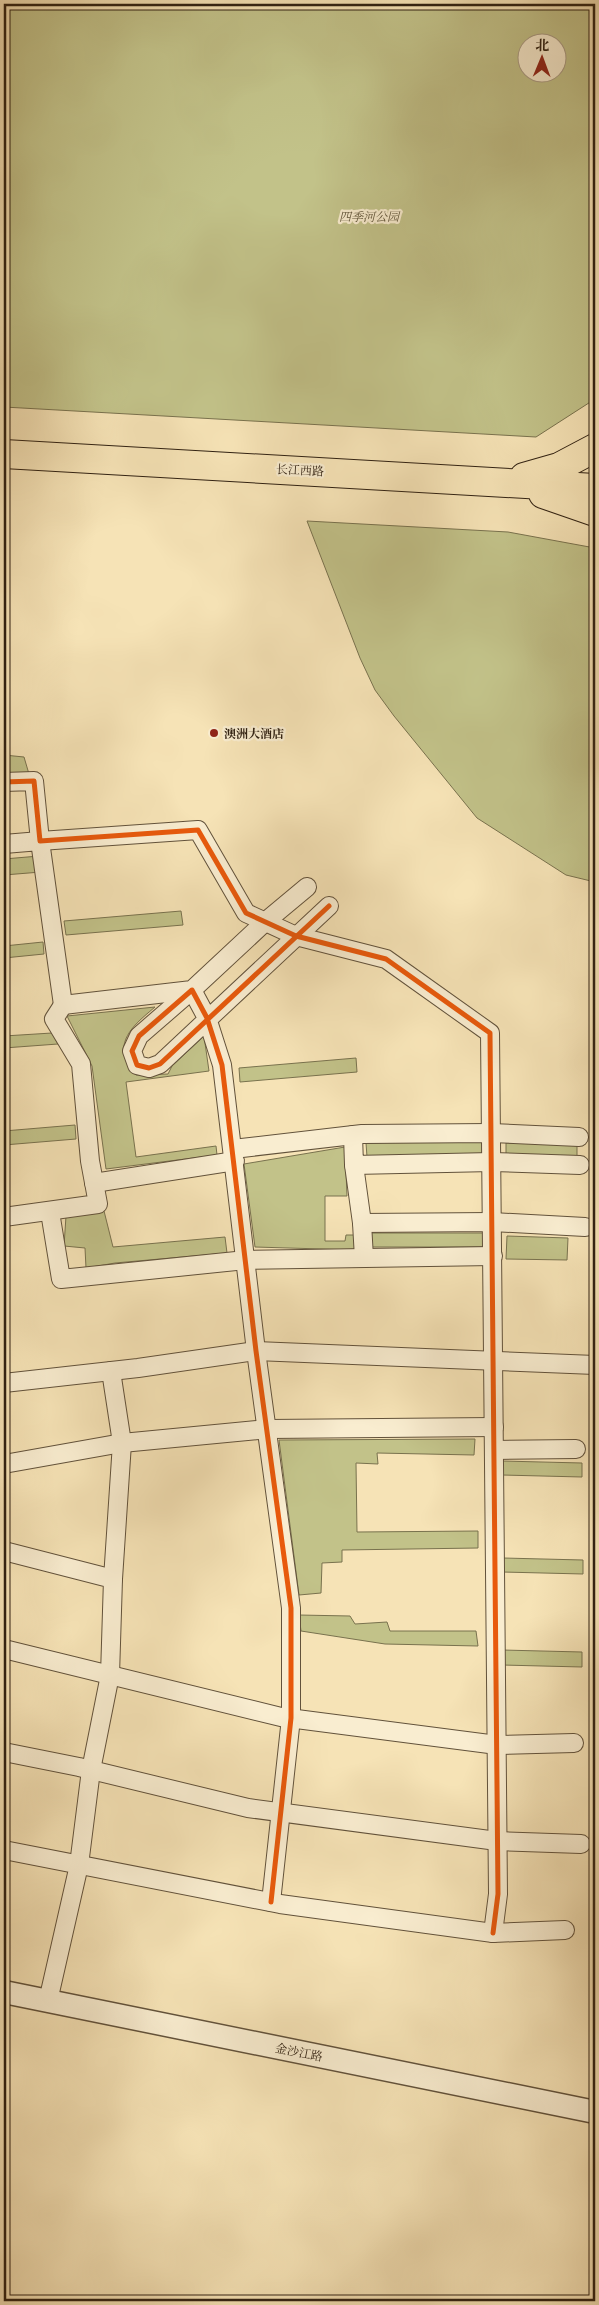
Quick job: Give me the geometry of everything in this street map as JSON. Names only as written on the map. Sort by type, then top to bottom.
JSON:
[{"type":"main road","points":[[506,482],[559,467],[595,448]]},
{"type":"main road","name":"长江西路","points":[[4,454],[595,488]]},
{"type":"main road","points":[[506,482],[595,512]]},
{"type":"street","points":[[4,782],[34,781],[40,841],[63,1005],[54,1019],[80,1064],[98,1204],[4,1217]]},
{"type":"street","points":[[4,844],[198,830],[246,913],[296,936],[386,959],[490,1033],[498,1894],[493,1934]]},
{"type":"street","points":[[307,887],[265,922],[139,1036],[132,1051],[137,1065],[149,1068],[160,1064],[207,1018],[329,906]]},
{"type":"street","points":[[63,1005],[192,990]]},
{"type":"street","points":[[192,990],[207,1018],[222,1065],[256,1351],[291,1608],[291,1718],[271,1902]]},
{"type":"street","points":[[94,1183],[234,1155],[353,1135],[491,1134],[579,1137]]},
{"type":"street","points":[[353,1135],[354,1165],[362,1223],[364,1258]]},
{"type":"street","points":[[354,1165],[492,1162],[580,1164]]},
{"type":"street","points":[[50,1212],[61,1279],[246,1260],[493,1256]]},
{"type":"street","points":[[362,1223],[492,1222],[585,1227]]},
{"type":"street","points":[[4,1383],[111,1371],[256,1351],[595,1365]]},
{"type":"street","points":[[48,2001],[79,1865],[91,1770],[110,1675],[113,1579],[122,1443],[111,1371]]},
{"type":"street","points":[[4,1464],[122,1443],[268,1429],[494,1426]]},
{"type":"street","points":[[494,1450],[576,1449]]},
{"type":"street","points":[[4,1551],[113,1579]]},
{"type":"street","points":[[4,1649],[291,1718],[496,1745],[574,1743]]},
{"type":"street","points":[[4,1752],[91,1770],[248,1808],[497,1841],[581,1844]]},
{"type":"street","points":[[4,1850],[271,1902],[493,1934],[564,1930]]},
{"type":"street","name":"金沙江路","points":[[4,1992],[595,2112]]},
{"type":"green space","name":"四季河公园","points":[[4,4],[595,4],[595,399],[536,437],[4,407]]},
{"type":"green space","points":[[307,521],[508,532],[595,548],[595,882],[566,875],[477,818],[394,716],[375,690],[360,658]]},
{"type":"green space","points":[[4,755],[24,757],[29,774],[4,776]]},
{"type":"green space","points":[[39,856],[41,872],[4,875],[4,859]]},
{"type":"green space","points":[[181,911],[183,925],[66,935],[64,921]]},
{"type":"green space","points":[[43,942],[44,954],[4,958],[4,946]]},
{"type":"green space","points":[[155,1007],[132,1029],[125,1043],[125,1058],[136,1075],[168,1074],[172,1066],[204,1036],[209,1071],[126,1082],[136,1157],[216,1146],[217,1155],[106,1169],[92,1066],[67,1016]]},
{"type":"green space","points":[[52,1033],[58,1044],[4,1048],[4,1036]]},
{"type":"green space","points":[[356,1058],[357,1072],[240,1082],[239,1068]]},
{"type":"green space","points":[[75,1125],[76,1139],[4,1145],[4,1131]]},
{"type":"green space","points":[[484,1140],[484,1155],[367,1157],[366,1143]]},
{"type":"green space","points":[[506,1143],[577,1143],[577,1158],[506,1158]]},
{"type":"green space","points":[[345,1147],[347,1196],[325,1196],[325,1241],[345,1241],[346,1235],[355,1235],[356,1250],[255,1247],[244,1164]]},
{"type":"green space","points":[[104,1211],[113,1247],[225,1237],[227,1253],[115,1263],[86,1268],[85,1248],[64,1246],[66,1216]]},
{"type":"green space","points":[[370,1233],[488,1233],[488,1247],[370,1247]]},
{"type":"green space","points":[[507,1236],[568,1238],[567,1260],[506,1259]]},
{"type":"green space","points":[[475,1439],[474,1455],[377,1453],[378,1464],[356,1463],[357,1532],[478,1531],[478,1548],[342,1550],[342,1562],[322,1563],[321,1593],[299,1595],[279,1440]]},
{"type":"green space","points":[[502,1461],[582,1463],[582,1477],[502,1475]]},
{"type":"green space","points":[[503,1558],[583,1560],[583,1574],[502,1572]]},
{"type":"green space","points":[[299,1615],[350,1616],[355,1624],[387,1622],[390,1631],[476,1631],[478,1646],[385,1644],[301,1631]]},
{"type":"green space","points":[[502,1650],[582,1652],[582,1667],[502,1665]]},
{"type":"cycle path","points":[[4,782],[34,781],[40,841],[198,830],[246,913],[296,936],[386,959],[490,1033],[498,1894],[493,1933]]},
{"type":"cycle path","points":[[271,1902],[291,1718],[291,1608],[256,1351],[222,1065],[207,1018],[192,990],[139,1036],[132,1051],[137,1065],[149,1068],[160,1064],[329,906]]},
{"type":"place","name":"澳洲大酒店","points":[[214,733]]}]
